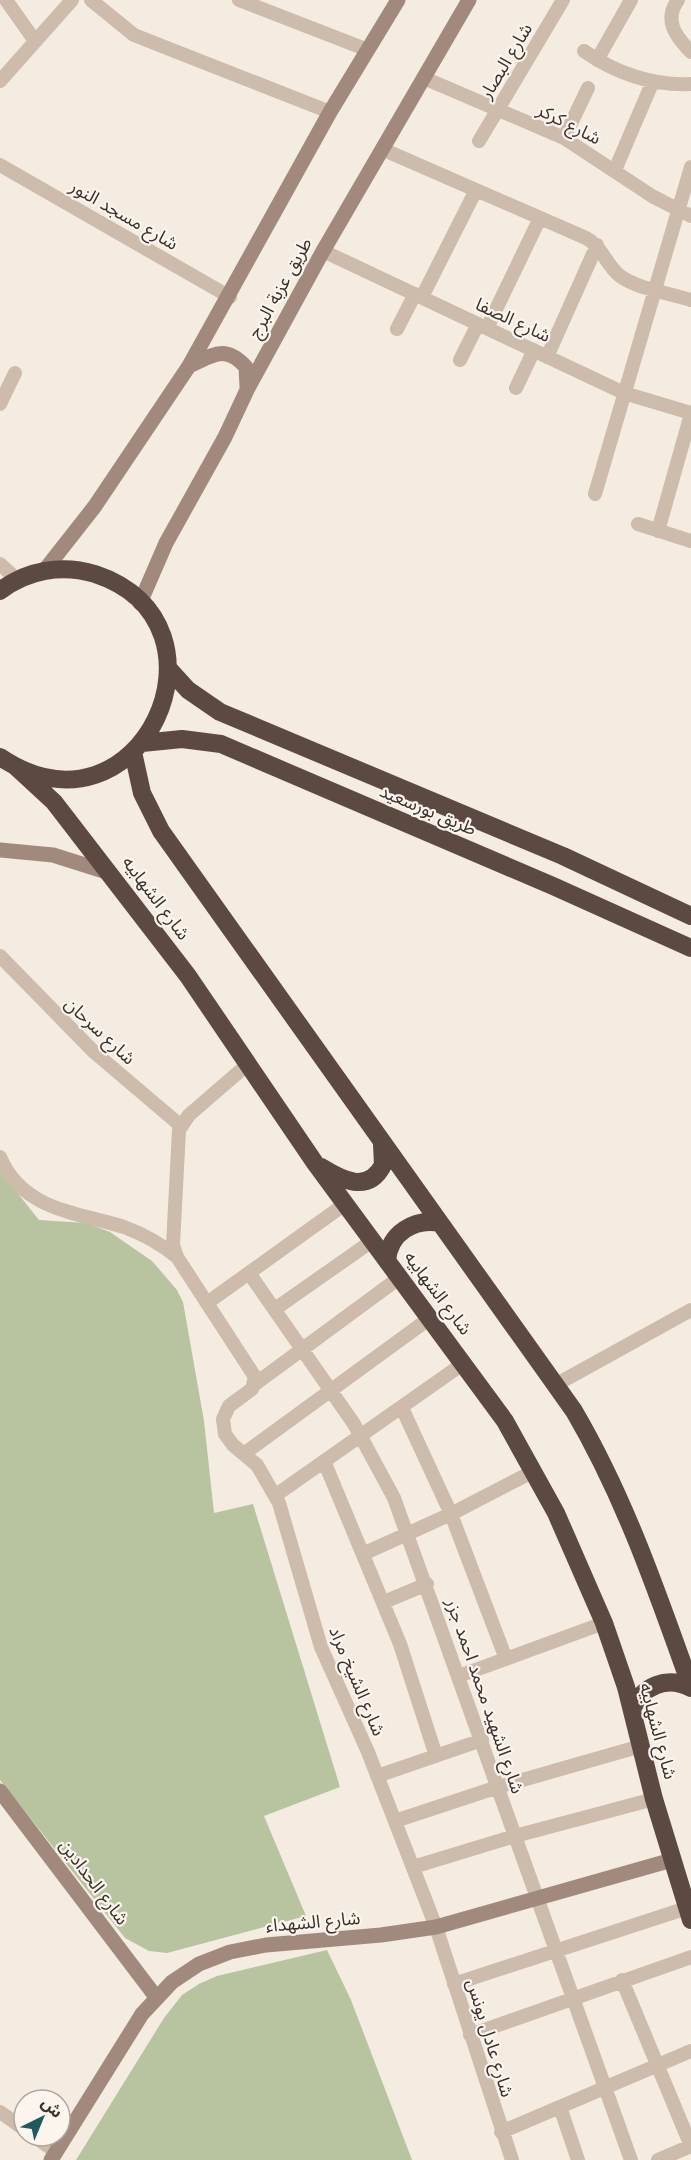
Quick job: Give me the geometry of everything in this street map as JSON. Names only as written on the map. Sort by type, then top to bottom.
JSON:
[{"type":"highway","points":[[0,591],[9,574],[74,569],[117,584],[140,603],[160,633],[168,668],[168,684],[160,716],[138,748],[107,770],[76,778],[45,777],[7,761]]},
{"type":"highway","name":"طريق بورسعيد","points":[[168,668],[188,690],[220,712],[563,856],[691,916]]},
{"type":"highway","name":"طريق بورسعيد","points":[[138,748],[182,739],[221,744],[553,886],[691,948]]},
{"type":"highway","points":[[138,748],[142,794],[161,831],[382,1144],[557,1384],[590,1438],[618,1494],[691,1688]]},
{"type":"highway","name":"شارع الشهابيه","points":[[7,761],[54,802],[188,975],[315,1163],[505,1421],[534,1471],[577,1557],[604,1623],[632,1709],[654,1799],[689,1914]]},
{"type":"highway","points":[[553,886],[566,878],[567,862],[563,856]]},
{"type":"highway","points":[[616,916],[610,904],[611,897],[615,891],[627,885]]},
{"type":"highway","points":[[315,1163],[348,1182],[364,1182],[373,1177],[383,1165],[382,1144]]},
{"type":"highway","points":[[387,1261],[391,1244],[402,1231],[423,1222],[440,1223]]},
{"type":"highway","points":[[632,1709],[644,1692],[657,1685],[672,1683],[691,1688]]},
{"type":"street","points":[[6,0],[35,41]]},
{"type":"street","points":[[1,77],[72,0]]},
{"type":"street","points":[[91,0],[135,35],[330,112]]},
{"type":"street","points":[[239,0],[368,50]]},
{"type":"street","points":[[44,571],[95,506],[189,366],[230,297],[330,112],[398,0]]},
{"type":"street","name":"طريق عزبة البرج","points":[[140,603],[166,543],[225,437],[247,390],[323,251],[469,0]]},
{"type":"street","name":"شارع البصار","points":[[479,141],[563,0]]},
{"type":"street","points":[[597,60],[631,0]]},
{"type":"street","points":[[678,0],[672,11],[671,23],[675,34],[691,52]]},
{"type":"street","points":[[584,51],[597,60],[628,74],[653,81],[691,84]]},
{"type":"street","name":"شارع كركر","points":[[424,78],[564,138],[676,210],[691,216]]},
{"type":"street","points":[[615,170],[653,81]]},
{"type":"street","points":[[564,138],[588,88]]},
{"type":"street","points":[[382,149],[597,245],[618,274],[691,300]]},
{"type":"street","name":"شارع مسجد النور","points":[[0,165],[230,297]]},
{"type":"street","points":[[595,494],[676,210],[691,168]]},
{"type":"street","points":[[397,329],[418,296],[476,190]]},
{"type":"street","points":[[460,360],[482,326],[540,218]]},
{"type":"street","points":[[547,357],[597,245]]},
{"type":"street","name":"شارع الصفا","points":[[323,251],[624,393],[691,414]]},
{"type":"street","points":[[516,388],[534,350]]},
{"type":"street","points":[[189,366],[218,353],[231,353],[246,367],[247,390]]},
{"type":"street","points":[[0,404],[15,373]]},
{"type":"street","points":[[658,531],[691,414]]},
{"type":"street","points":[[638,524],[691,541]]},
{"type":"street","points":[[0,850],[53,855],[110,873]]},
{"type":"street","name":"شارع سرحان","points":[[0,956],[94,1052],[181,1126]]},
{"type":"street","points":[[248,1064],[189,1115],[181,1126],[177,1139],[171,1233],[177,1257],[255,1377],[255,1384]]},
{"type":"street","points":[[0,1157],[14,1180],[39,1202],[59,1211],[131,1230],[158,1243],[177,1257]]},
{"type":"street","points":[[207,1303],[345,1204]]},
{"type":"street","points":[[275,1310],[372,1241]]},
{"type":"street","name":"شارع الشهيد محمد احمد جزر","points":[[249,1273],[362,1436],[387,1482],[409,1533],[631,2160]]},
{"type":"street","points":[[255,1384],[399,1278]]},
{"type":"street","points":[[557,1384],[691,1310]]},
{"type":"street","points":[[245,1453],[430,1318]]},
{"type":"street","points":[[276,1495],[464,1364]]},
{"type":"street","name":"شارع الشيخ مراد","points":[[255,1384],[229,1406],[223,1419],[228,1440],[245,1453],[262,1472],[276,1495],[323,1653],[377,1776],[436,1927]]},
{"type":"street","points":[[402,1408],[451,1514],[506,1659]]},
{"type":"street","points":[[324,1461],[384,1602],[415,1686],[436,1756]]},
{"type":"street","points":[[365,1554],[451,1514],[534,1471]]},
{"type":"street","points":[[384,1602],[427,1584]]},
{"type":"street","points":[[459,1676],[604,1623]]},
{"type":"street","points":[[377,1776],[482,1740]]},
{"type":"street","points":[[395,1821],[498,1786],[640,1746]]},
{"type":"street","name":"شارع الحدادين","points":[[0,1791],[156,1997]]},
{"type":"street","points":[[413,1867],[515,1836],[654,1799]]},
{"type":"street","name":"شارع الشهداء","points":[[54,2156],[136,2023],[156,1997],[190,1969],[230,1952],[296,1941],[366,1936],[436,1927],[672,1860]]},
{"type":"street","points":[[454,1984],[556,1950],[689,1914]]},
{"type":"street","name":"شارع عادل يونس","points":[[436,1927],[501,2133],[512,2160]]},
{"type":"street","points":[[470,2035],[691,1957]]},
{"type":"street","points":[[622,1980],[655,2066],[691,2146],[658,2160]]},
{"type":"street","points":[[501,2133],[691,2051]]},
{"type":"street","points":[[560,2107],[578,2160]]},
{"type":"green space","points":[[0,1171],[39,1220],[86,1223],[110,1232],[152,1261],[177,1290],[183,1302],[204,1421],[214,1513],[253,1504],[340,1787],[264,1816],[306,1916],[167,1953],[149,1951],[125,1938],[0,1780]]},
{"type":"green space","points":[[327,1950],[351,2000],[412,2160],[76,2160],[164,2018],[182,1995],[217,1976]]}]
